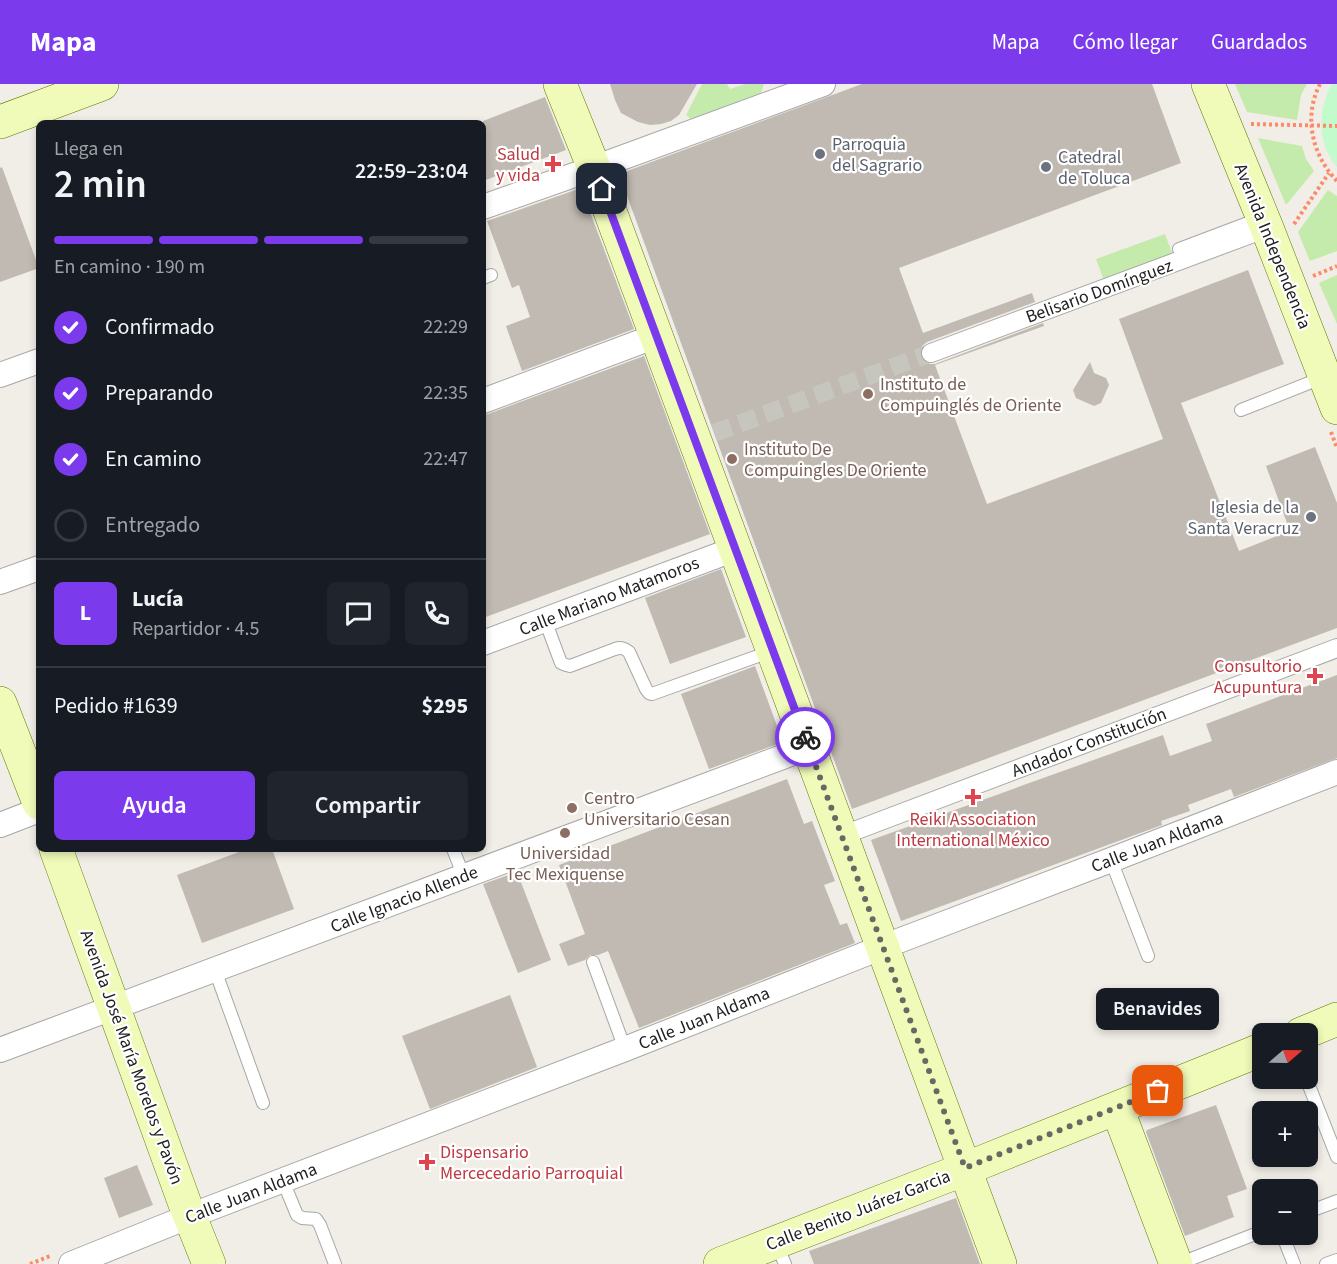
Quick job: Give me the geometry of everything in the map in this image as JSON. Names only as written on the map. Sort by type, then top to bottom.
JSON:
[{"type":"main road","points":[[0,122],[102,84]]},
{"type":"main road","points":[[560,84],[594,168],[656,336],[701,438],[735,549],[1000,1264]]},
{"type":"main road","name":"Avenida Independencia","points":[[1209,84],[1274,224],[1337,408]]},
{"type":"main road","points":[[0,703],[36,795]]},
{"type":"main road","name":"Avenida José María Morelos y Pavón","points":[[57,852],[208,1264]]},
{"type":"main road","points":[[1318,1027],[1337,1019]]},
{"type":"main road","name":"Calle Benito Juárez Garcia","points":[[720,1264],[780,1253],[965,1168],[1252,1053]]},
{"type":"main road","points":[[1117,1108],[1177,1264]]},
{"type":"street","points":[[486,206],[823,84]]},
{"type":"street","name":"Belisario Domínguez","points":[[931,353],[1274,224]]},
{"type":"street","points":[[486,400],[656,336]]},
{"type":"street","points":[[0,375],[36,363]]},
{"type":"street","name":"Calle Mariano Matamoros","points":[[486,642],[735,549]]},
{"type":"street","points":[[0,582],[36,569]]},
{"type":"street","name":"Andador Constitución","points":[[841,836],[1337,648]]},
{"type":"street","name":"Calle Ignacio Allende","points":[[0,1050],[808,747]]},
{"type":"street","name":"Calle Juan Aldama","points":[[71,1264],[1337,772]]},
{"type":"street","points":[[0,825],[36,811]]},
{"type":"lane","points":[[1179,249],[1274,224]]},
{"type":"lane","points":[[1241,410],[1325,377]]},
{"type":"lane","points":[[545,620],[561,663],[570,666],[620,647],[624,648],[629,652],[646,688],[652,694],[773,651]]},
{"type":"lane","points":[[454,852],[464,876]]},
{"type":"lane","points":[[1111,860],[1148,957]]},
{"type":"lane","points":[[593,962],[625,1049]]},
{"type":"lane","points":[[215,970],[263,1103]]},
{"type":"lane","points":[[1310,1089],[1337,1157]]},
{"type":"lane","points":[[283,1180],[297,1215],[302,1218],[316,1219],[335,1264]]},
{"type":"lane","points":[[1318,1208],[1337,1201]]},
{"type":"lane","points":[[1177,1264],[1252,1235]]},
{"type":"lane","points":[[1286,1245],[1294,1264]]},
{"type":"lane","points":[[1326,1264],[1337,1260]]},
{"type":"path","points":[[1320,84],[1312,106],[1311,125],[1322,163],[1337,181]]},
{"type":"path","points":[[1241,124],[1337,126]]},
{"type":"path","points":[[1274,224],[1329,173]]},
{"type":"path","points":[[1305,278],[1337,266]]},
{"type":"green space","points":[[702,84],[727,84],[730,89],[745,84],[764,84],[760,95],[691,119],[686,115]]},
{"type":"green space","points":[[1235,84],[1307,84],[1301,95],[1297,120],[1247,112]]},
{"type":"green space","points":[[1332,84],[1337,84],[1337,167],[1326,148],[1321,127],[1324,105]]},
{"type":"green space","points":[[1258,138],[1302,146],[1306,159],[1314,171],[1286,205]]},
{"type":"green space","points":[[1328,190],[1337,196],[1337,251],[1310,261],[1298,232]]},
{"type":"green space","points":[[1165,234],[1174,258],[1105,283],[1096,259]]},
{"type":"green space","points":[[1337,275],[1337,324],[1319,283]]},
{"type":"building","points":[[610,84],[697,84],[679,115],[671,121],[650,125],[638,122],[621,113]]},
{"type":"building","points":[[862,84],[1152,84],[1181,163],[899,268],[923,333],[1032,293],[1035,302],[927,342],[922,346],[920,356],[924,362],[935,364],[1043,323],[1044,326],[935,365],[987,504],[1163,439],[1119,319],[1248,270],[1284,364],[1181,403],[1239,551],[1290,531],[1266,466],[1315,447],[1337,503],[1337,628],[852,809],[619,174]]},
{"type":"building","points":[[545,97],[566,150],[486,180],[486,120]]},
{"type":"building","points":[[2,167],[36,260],[36,269],[0,282],[0,168]]},
{"type":"building","points":[[581,188],[634,329],[522,371],[506,326],[530,317],[519,285],[512,288],[487,221]]},
{"type":"building","points":[[644,356],[710,534],[486,617],[486,414]]},
{"type":"building","points":[[1090,362],[1094,373],[1106,378],[1109,385],[1101,403],[1094,406],[1076,398],[1073,390]]},
{"type":"building","points":[[721,569],[746,637],[670,664],[645,598]]},
{"type":"building","points":[[755,666],[783,742],[709,769],[681,694]]},
{"type":"building","points":[[1337,675],[1337,758],[1234,797],[1231,789],[1188,805],[1190,811],[1161,821],[1162,825],[901,921],[871,840],[1163,735],[1170,756],[1212,741],[1206,724]]},
{"type":"building","points":[[787,779],[804,824],[812,821],[835,881],[824,885],[840,925],[847,923],[855,943],[639,1028],[608,951],[590,955],[585,960],[568,966],[559,944],[585,934],[559,865]]},
{"type":"building","points":[[239,852],[273,852],[294,909],[202,943],[177,875]]},
{"type":"building","points":[[517,872],[551,960],[518,973],[483,884]]},
{"type":"building","points":[[510,995],[537,1067],[430,1109],[402,1036]]},
{"type":"building","points":[[1216,1105],[1247,1189],[1227,1196],[1234,1217],[1185,1236],[1146,1132]]},
{"type":"building","points":[[137,1165],[153,1205],[119,1218],[104,1178]]},
{"type":"building","points":[[956,1198],[980,1264],[814,1264],[809,1251]]},
{"type":"tunnel","points":[[714,433],[931,353]]},
{"type":"way so far","points":[[805,737],[965,1168],[1158,1091]]},
{"type":"place","name":"Parroquia del Sagrario","points":[[820,154]]},
{"type":"place","name":"Salud y vida","points":[[553,164]]},
{"type":"place","name":"Catedral de Toluca","points":[[1046,167]]},
{"type":"place","name":"Instituto de Compuinglés de Oriente","points":[[868,394]]},
{"type":"place","name":"Instituto De Compuingles De Oriente","points":[[732,459]]},
{"type":"place","name":"Iglesia de la Santa Veracruz","points":[[1311,517]]},
{"type":"place","name":"Consultorio Acupuntura","points":[[1315,676]]},
{"type":"place","name":"Reiki Association International México","points":[[973,797]]},
{"type":"place","name":"Centro Universitario Cesan","points":[[572,808]]},
{"type":"place","name":"Universidad Tec Mexiquense","points":[[565,833]]},
{"type":"place","name":"Benavides","points":[[1158,1091]]},
{"type":"place","name":"Dispensario Mercecedario Parroquial","points":[[427,1162]]},
{"type":"route","points":[[602,189],[805,737]]}]
